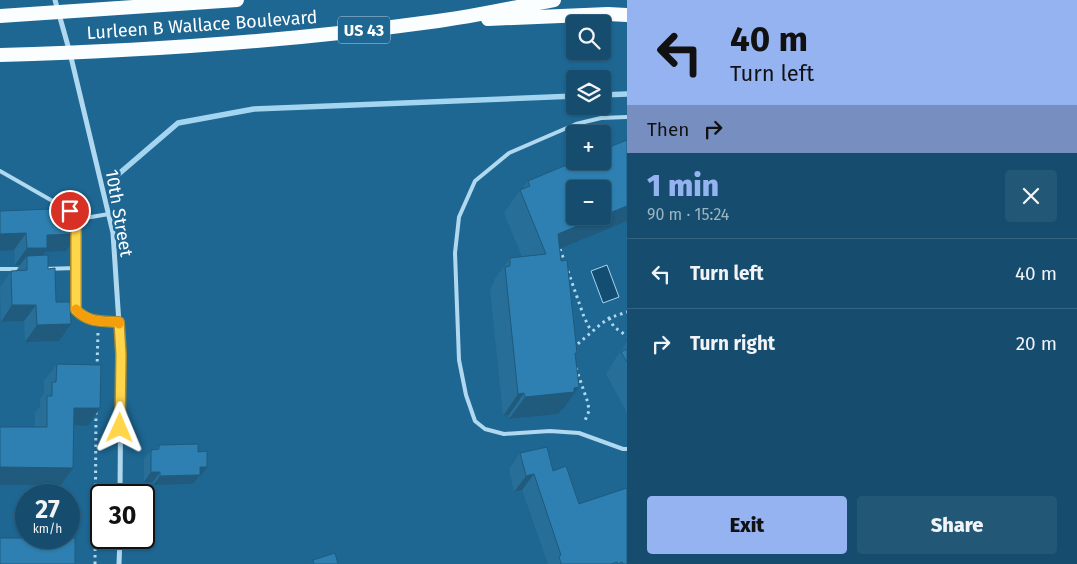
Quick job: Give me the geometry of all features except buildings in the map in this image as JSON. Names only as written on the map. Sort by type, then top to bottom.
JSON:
[{"type":"highway","name":"Lurleen B Wallace Boulevard","points":[[0,16],[57,6],[238,0]]},
{"type":"highway","name":"Lurleen B Wallace Boulevard","points":[[0,55],[214,45],[330,34],[440,21],[554,0]]},
{"type":"highway","points":[[440,21],[608,14],[627,15]]},
{"type":"street","name":"10th Street","points":[[57,6],[113,233],[121,354],[120,484]]},
{"type":"street","points":[[120,549],[120,564]]},
{"type":"lane","points":[[627,117],[601,118],[576,124],[509,152],[475,180],[459,217],[455,253],[459,360],[466,395],[475,421],[485,429],[504,434],[550,431],[579,433],[627,449]]},
{"type":"lane","points":[[0,171],[70,211],[76,225],[76,310],[83,318],[119,322]]},
{"type":"lane","points":[[73,220],[109,214]]},
{"type":"lane","points":[[38,269],[76,268]]},
{"type":"lane","points":[[0,270],[28,269]]},
{"type":"path","points":[[560,249],[584,318],[591,331]]},
{"type":"path","points":[[568,296],[576,296]]},
{"type":"path","points":[[570,350],[578,345],[591,331],[610,318],[627,312]]},
{"type":"path","points":[[610,318],[614,327],[627,336]]},
{"type":"path","points":[[97,369],[98,321]]},
{"type":"path","points":[[576,368],[589,411],[579,433]]},
{"type":"path","points":[[95,564],[96,407]]},
{"type":"water","points":[[607,265],[619,297],[603,303],[591,271]]},
{"type":"waterway","points":[[611,95],[627,94]]},
{"type":"waterway","points":[[114,178],[178,123],[254,109],[566,96]]},
{"type":"slow traffic","points":[[76,309],[83,318],[119,322],[119,324]]},
{"type":"route","points":[[70,211],[76,225],[76,310],[83,318],[119,322],[121,354],[120,428]]}]
